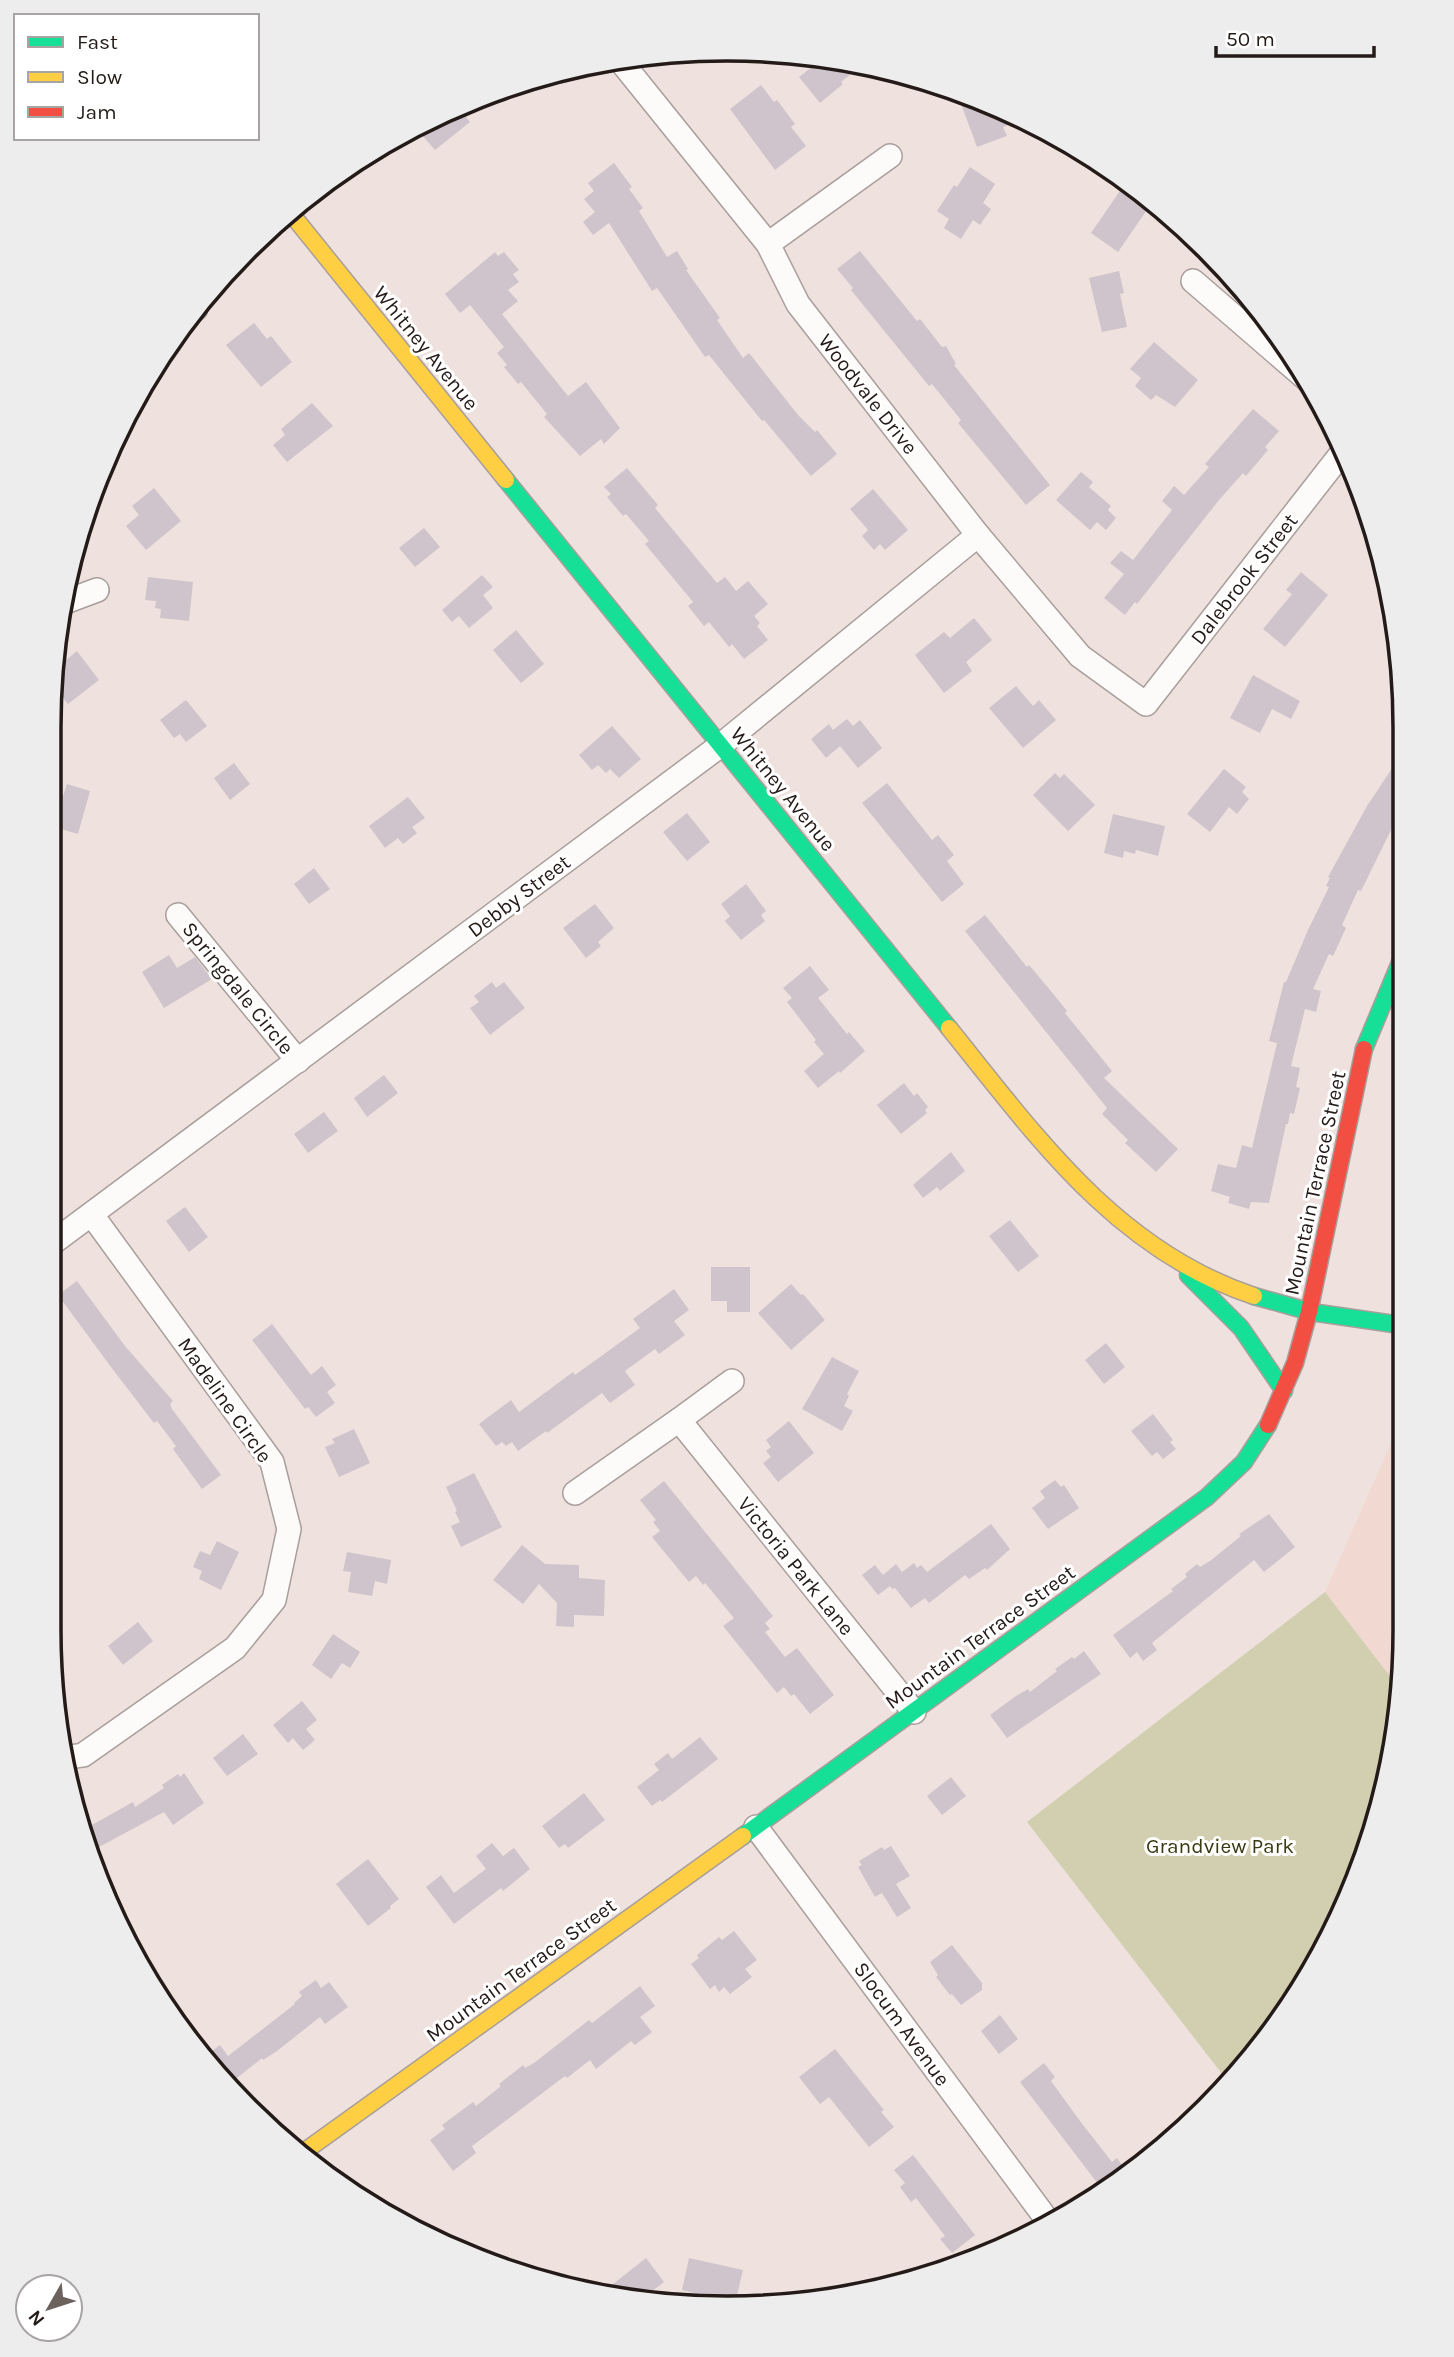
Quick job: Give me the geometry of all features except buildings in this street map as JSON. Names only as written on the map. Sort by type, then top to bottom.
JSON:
[{"type":"main road","name":"Whitney Avenue","points":[[296,220],[1019,1115],[1078,1182],[1144,1240],[1204,1275],[1255,1297],[1309,1312],[1393,1324]]},
{"type":"main road","name":"Mountain Terrace Street","points":[[309,2148],[1207,1497],[1244,1462],[1273,1418],[1295,1363],[1309,1312],[1366,1040],[1393,978]]},
{"type":"main road","points":[[1164,1252],[1241,1328],[1284,1391]]},
{"type":"street","name":"Woodvale Drive","points":[[626,69],[768,244],[798,304],[978,535],[1080,656],[1146,704]]},
{"type":"street","points":[[768,244],[890,156]]},
{"type":"street","points":[[1193,281],[1281,357]]},
{"type":"street","name":"Dalebrook Street","points":[[1146,704],[1336,460]]},
{"type":"street","name":"Debby Street","points":[[61,1237],[721,745],[978,535]]},
{"type":"street","points":[[74,599],[97,590]]},
{"type":"street","name":"Springdale Circle","points":[[178,915],[298,1062]]},
{"type":"street","name":"Madeline Circle","points":[[74,1757],[83,1755],[235,1648],[274,1600],[289,1528],[272,1462],[92,1215]]},
{"type":"street","points":[[575,1493],[732,1381]]},
{"type":"street","name":"Victoria Park Lane","points":[[679,1420],[914,1712]]},
{"type":"street","name":"Slocum Avenue","points":[[756,1826],[1044,2215]]},
{"type":"shaded area","points":[[1393,1439],[1391,1677],[1325,1592]]},
{"type":"green space","name":"Grandview Park","points":[[1325,1592],[1391,1677],[1380,1760],[1370,1802],[1342,1885],[1304,1963],[1281,2000],[1223,2075],[1027,1822]]},
{"type":"traffic: fast","points":[[506,480],[949,1028]]},
{"type":"traffic: fast","points":[[1364,1049],[1393,980]]},
{"type":"traffic: fast","points":[[1188,1275],[1241,1328],[1284,1391]]},
{"type":"traffic: fast","points":[[1254,1296],[1311,1312],[1393,1324]]},
{"type":"traffic: fast","points":[[743,1836],[1207,1497],[1244,1462],[1268,1425]]},
{"type":"traffic: slow","points":[[296,220],[506,480]]},
{"type":"traffic: slow","points":[[949,1028],[1047,1148],[1082,1185],[1120,1219],[1160,1250],[1205,1276],[1254,1296]]},
{"type":"traffic: slow","points":[[309,2148],[743,1836]]},
{"type":"traffic: jam","points":[[1268,1425],[1295,1363],[1309,1312],[1364,1049]]}]
